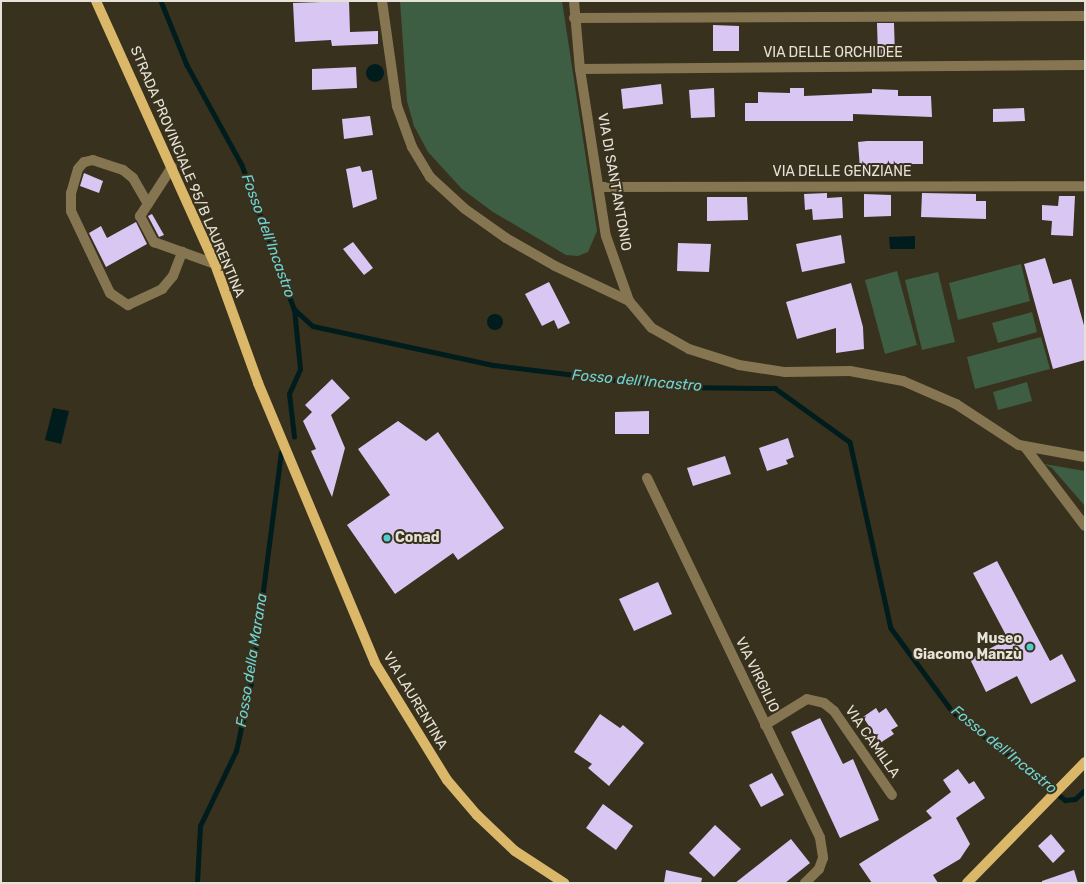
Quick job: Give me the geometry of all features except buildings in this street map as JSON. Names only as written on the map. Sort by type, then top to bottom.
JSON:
[{"type":"main road","name":"STRADA PROVINCIALE 95/B LAURENTINA","points":[[96,1],[215,264],[275,422]]},
{"type":"main road","name":"VIA LAURENTINA","points":[[275,422],[375,664],[447,780],[505,843],[564,883]]},
{"type":"main road","points":[[967,883],[1085,762]]},
{"type":"street","points":[[382,1],[397,106],[412,147],[430,177],[464,209],[506,238],[629,301]]},
{"type":"street","name":"VIA DI SANT'ANTONIO","points":[[574,1],[574,18],[580,69],[609,247],[629,301],[658,332],[701,353],[761,369],[850,371],[902,381],[956,404],[1025,447],[1085,457]]},
{"type":"street","points":[[574,18],[1085,16]]},
{"type":"street","name":"VIA DELLE ORCHIDEE","points":[[580,69],[1085,65]]},
{"type":"street","points":[[148,204],[132,178],[122,170],[93,160],[84,162],[78,169],[71,193],[71,211],[113,297],[128,305],[162,288],[173,276],[182,252]]},
{"type":"street","points":[[172,167],[140,216],[154,242],[215,264]]},
{"type":"street","name":"VIA DELLE GENZIANE","points":[[599,187],[1085,186]]},
{"type":"street","points":[[1025,447],[1085,526]]},
{"type":"street","name":"VIA VIRGILIO","points":[[647,478],[822,842],[821,864],[805,883]]},
{"type":"street","name":"VIA CAMILLA","points":[[765,725],[807,699],[824,703],[834,711],[892,795]]},
{"type":"green space","points":[[400,1],[562,1],[597,231],[588,252],[578,256],[566,255],[493,212],[462,189],[428,152],[414,126],[407,101]]},
{"type":"green space","points":[[1021,264],[1030,301],[958,320],[949,283]]},
{"type":"green space","points":[[897,271],[917,345],[885,354],[865,280]]},
{"type":"green space","points":[[938,272],[955,342],[922,350],[905,280]]},
{"type":"green space","points":[[1032,312],[1037,332],[998,343],[992,323]]},
{"type":"green space","points":[[1041,337],[1050,369],[975,389],[967,357]]},
{"type":"green space","points":[[1027,382],[1032,401],[998,410],[993,392]]},
{"type":"green space","points":[[1044,464],[1085,471],[1085,506],[1052,468]]},
{"type":"water","points":[[375,64],[381,67],[384,73],[381,79],[375,82],[369,79],[366,73],[369,67]]},
{"type":"water","points":[[915,236],[915,249],[890,249],[889,237]]},
{"type":"water","points":[[492,314],[498,314],[503,319],[501,328],[498,330],[492,330],[487,325],[487,319]]},
{"type":"water","points":[[53,408],[69,411],[61,444],[45,440]]},
{"type":"waterway","name":"Fosso dell'Incastro","points":[[161,1],[187,65],[242,165],[294,309],[313,326],[494,365],[673,387],[775,388],[850,442],[891,628],[952,711],[1065,800],[1075,799],[1085,790]]},
{"type":"waterway","name":"Fosso della Marana","points":[[294,309],[300,369],[289,394],[294,437]]},
{"type":"waterway","name":"Fosso della Marana","points":[[197,883],[200,826],[236,751],[251,683],[281,453]]},
{"type":"place","name":"Conad","points":[[387,538]]},
{"type":"place","name":"Museo Giacomo Manzù","points":[[1030,647]]}]
